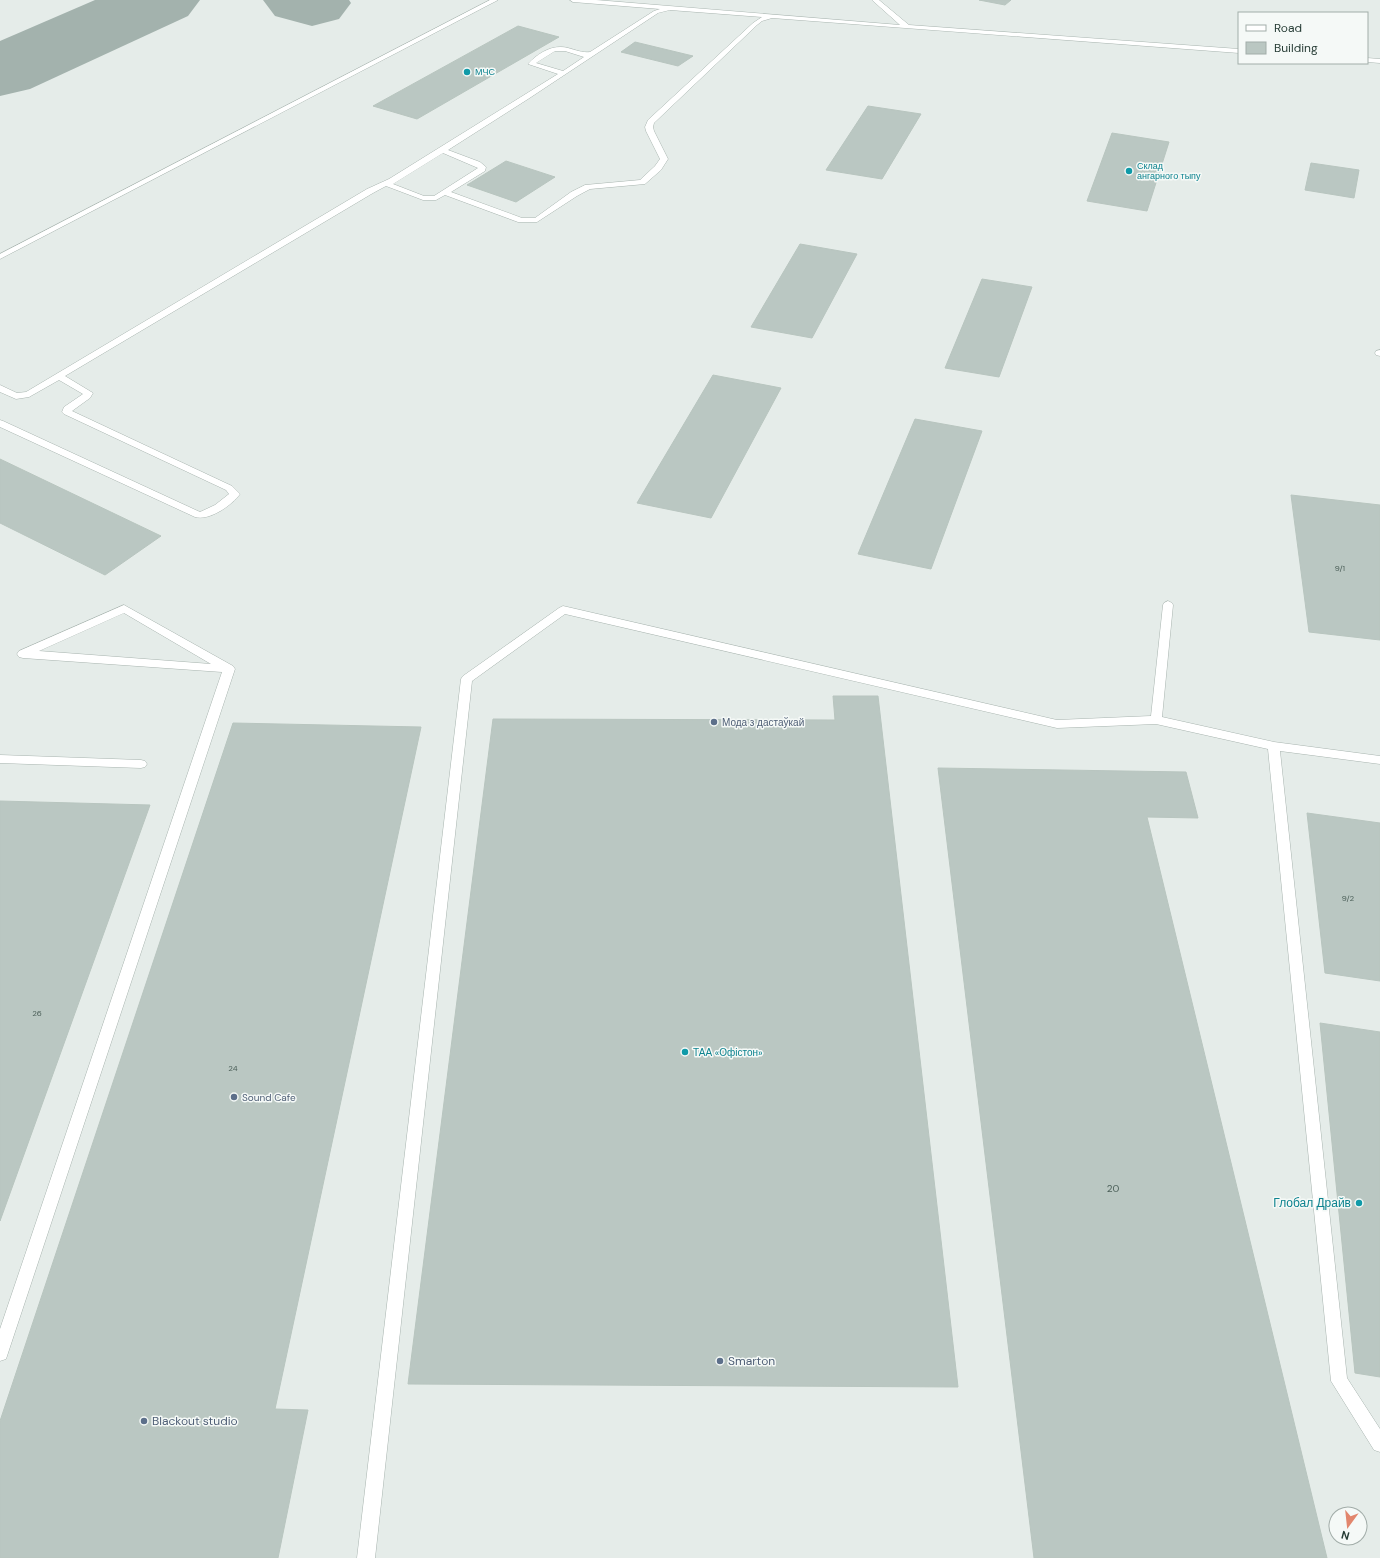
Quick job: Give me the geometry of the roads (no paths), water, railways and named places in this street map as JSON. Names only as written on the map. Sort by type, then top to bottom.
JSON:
[{"type":"lane","points":[[0,257],[495,0]]},
{"type":"lane","points":[[573,0],[907,27],[1238,51]]},
{"type":"lane","points":[[876,0],[907,27]]},
{"type":"lane","points":[[0,388],[16,396],[22,396],[58,376],[370,191],[392,181],[564,73],[656,12],[676,8]]},
{"type":"lane","points":[[446,193],[521,220],[533,221],[537,220],[574,194],[588,187],[642,182],[658,168],[664,159],[650,131],[649,127],[651,122],[760,20],[781,17]]},
{"type":"lane","points":[[564,73],[537,67],[531,64],[552,50],[558,49],[582,55],[593,54]]},
{"type":"lane","points":[[1368,60],[1380,61]]},
{"type":"lane","points":[[392,181],[388,184],[392,187],[423,198],[436,198],[482,169],[482,167],[477,164],[442,150]]},
{"type":"lane","points":[[0,423],[199,515],[214,510],[235,494],[229,488],[67,412],[67,409],[87,396],[88,393],[58,376]]},
{"type":"lane","points":[[1156,720],[1168,605]]},
{"type":"lane","points":[[124,609],[229,668],[221,668],[23,654],[124,609]]},
{"type":"lane","points":[[366,1558],[467,679],[563,610],[1057,724],[1156,720],[1274,746],[1380,760]]},
{"type":"lane","points":[[0,1353],[229,668]]},
{"type":"lane","points":[[1274,746],[1339,1381],[1380,1444]]},
{"type":"lane","points":[[0,759],[141,764]]},
{"type":"place","name":"МЧС","points":[[467,72]]},
{"type":"place","name":"Склад ангарного тыпу","points":[[1129,171]]},
{"type":"place","name":"Мода з дастаўкай","points":[[714,722]]},
{"type":"place","name":"ТАА «Офістон»","points":[[685,1052]]},
{"type":"place","name":"Sound Cafe","points":[[234,1097]]},
{"type":"place","name":"Глобал Драйв","points":[[1359,1203]]},
{"type":"place","name":"Smarton","points":[[720,1361]]},
{"type":"place","name":"Blackout studio","points":[[144,1421]]}]
